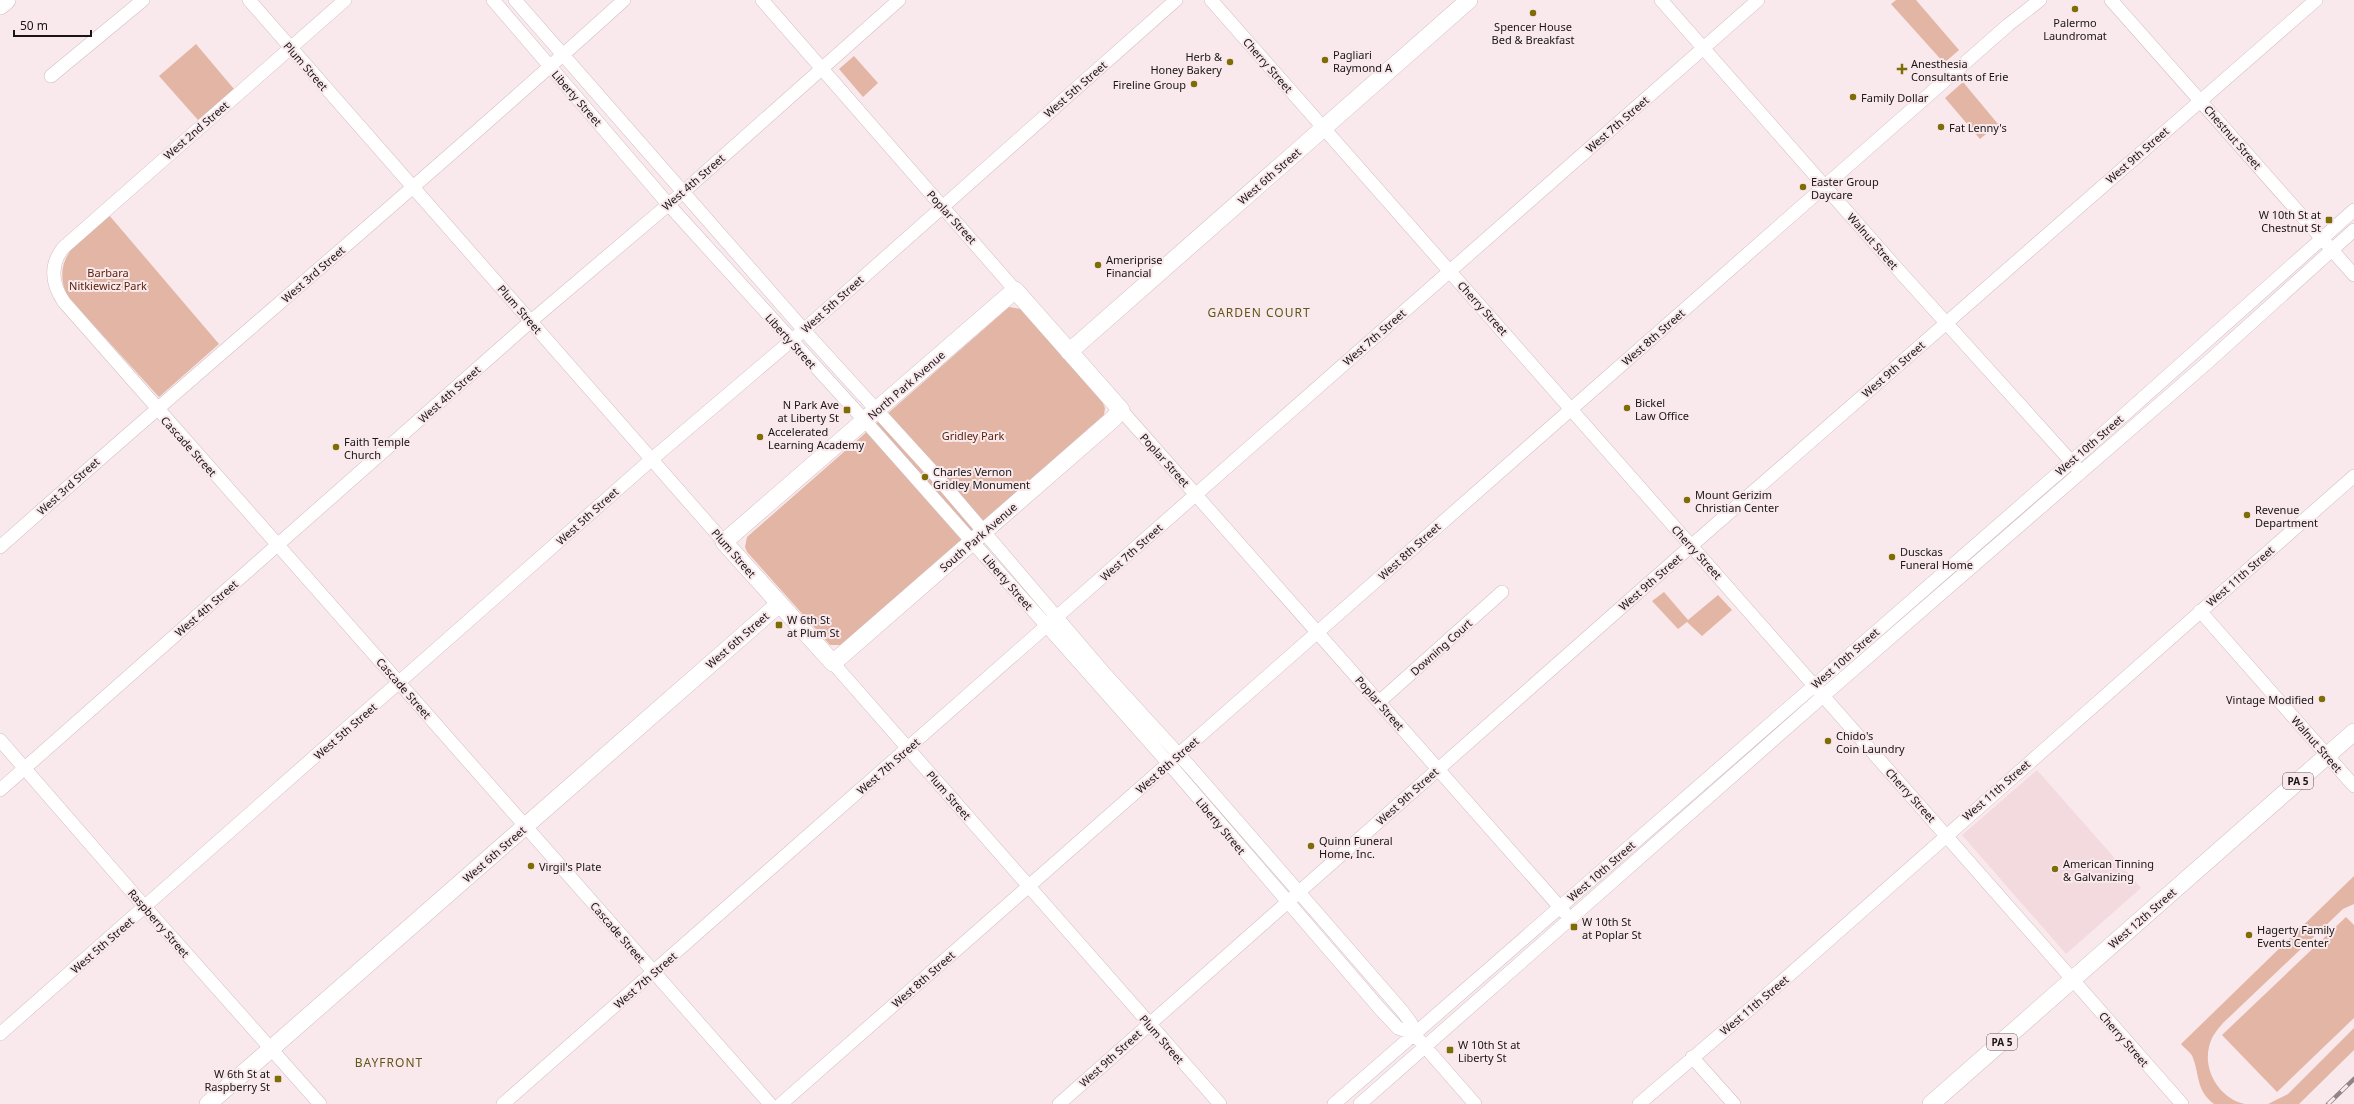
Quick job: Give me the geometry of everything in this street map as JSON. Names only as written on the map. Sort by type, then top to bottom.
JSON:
[{"type":"highway","points":[[0,5],[6,0]]},
{"type":"main road","name":"West 6th Street","points":[[1069,352],[1469,0]]},
{"type":"main road","name":"Poplar Street","points":[[1015,290],[1121,410]]},
{"type":"main road","name":"North Park Avenue","points":[[724,542],[1015,290]]},
{"type":"main road","name":"South Park Avenue","points":[[833,663],[1113,419],[1121,410]]},
{"type":"main road","name":"Plum Street","points":[[724,542],[833,663]]},
{"type":"main road","name":"West 6th Street","points":[[208,1104],[779,604]]},
{"type":"main road","name":"West 12th Street","points":[[1931,1104],[2354,732]]},
{"type":"street","points":[[51,76],[143,0]]},
{"type":"street","name":"Plum Street","points":[[249,0],[724,542]]},
{"type":"street","name":"West 2nd Street","points":[[53,265],[60,252],[69,242],[345,0]]},
{"type":"street","name":"Liberty Street","points":[[493,0],[668,204],[864,421],[1057,616],[1106,675],[1179,754],[1403,1012],[1411,1022],[1413,1033],[1475,1104]]},
{"type":"street","name":"Liberty Street","points":[[515,0],[682,193],[803,330],[877,410],[978,537],[1046,626],[1168,763],[1398,1028],[1413,1033]]},
{"type":"street","name":"West 3rd Street","points":[[0,547],[156,409],[413,188],[563,56],[624,0]]},
{"type":"street","name":"Poplar Street","points":[[762,0],[1015,290]]},
{"type":"street","name":"West 4th Street","points":[[0,790],[531,321],[682,193],[899,0]]},
{"type":"street","name":"West 5th Street","points":[[0,1034],[400,683],[652,459],[791,341],[1176,0]]},
{"type":"street","name":"Cherry Street","points":[[1211,0],[2182,1104]]},
{"type":"street","name":"Walnut Street","points":[[1661,0],[2081,473]]},
{"type":"street","name":"West 7th Street","points":[[503,1104],[1758,0]]},
{"type":"street","name":"West 8th Street","points":[[781,1104],[2004,28],[2040,0]]},
{"type":"street","name":"Chestnut Street","points":[[2111,0],[2354,275]]},
{"type":"street","name":"West 9th Street","points":[[1059,1104],[1299,894],[1438,768],[1946,322],[2316,0]]},
{"type":"street","name":"West 10th Street","points":[[1334,1104],[1413,1033],[2071,462],[2354,210]]},
{"type":"street","name":"West 10th Street","points":[[1360,1104],[1951,584],[2208,362],[2354,230]]},
{"type":"street","name":"Cascade Street","points":[[53,265],[55,284],[64,302],[156,409],[400,683],[770,1104]]},
{"type":"street","points":[[2197,351],[2208,362]]},
{"type":"street","name":"Poplar Street","points":[[1121,410],[1570,919]]},
{"type":"street","name":"West 11th Street","points":[[1639,1104],[1779,984],[1946,834],[2354,476]]},
{"type":"street","points":[[1941,574],[1951,584]]},
{"type":"street","name":"Downing Court","points":[[1379,702],[1502,592]]},
{"type":"street","name":"Walnut Street","points":[[2200,611],[2354,786]]},
{"type":"street","name":"Plum Street","points":[[833,663],[1220,1104]]},
{"type":"street","name":"Raspberry Street","points":[[0,740],[145,907],[320,1104]]},
{"type":"street","points":[[1687,795],[1697,807]]},
{"type":"street","points":[[1692,1057],[1734,1104]]},
{"type":"shaded area","name":"American Tinning & Galvanizing","points":[[2037,770],[2141,888],[2066,954],[1962,835]]},
{"type":"green space","points":[[1896,0],[1916,0],[1959,50],[1944,63],[1891,4]]},
{"type":"green space","points":[[196,44],[234,89],[198,120],[159,76]]},
{"type":"green space","points":[[854,56],[878,83],[863,97],[839,69]]},
{"type":"green space","points":[[1963,82],[1998,124],[1980,139],[1945,98]]},
{"type":"green space","name":"Barbara Nitkiewicz Park","points":[[109,215],[219,344],[159,397],[67,296],[63,282],[63,269],[66,259],[72,249],[79,240]]},
{"type":"green space","name":"Gridley Park","points":[[1009,307],[1021,309],[1102,401],[1105,408],[1104,415],[842,645],[830,645],[747,552],[745,547],[747,537]]},
{"type":"green space","points":[[1664,592],[1688,620],[1718,595],[1732,610],[1702,636],[1687,622],[1678,629],[1652,601]]},
{"type":"green space","points":[[2354,876],[2354,904],[2343,909],[2223,1023],[2214,1034],[2210,1043],[2208,1056],[2211,1074],[2215,1083],[2221,1090],[2236,1101],[2245,1104],[2214,1104],[2208,1099],[2201,1088],[2190,1052],[2181,1044]]},
{"type":"green space","points":[[2346,917],[2354,925],[2354,1018],[2277,1092],[2222,1035]]},
{"type":"green space","points":[[2354,1028],[2354,1050],[2299,1104],[2268,1104],[2288,1094]]},
{"type":"railway","points":[[2328,1104],[2354,1079]]},
{"type":"place","name":"Palermo Laundromat","points":[[2075,9]]},
{"type":"place","name":"Spencer House Bed & Breakfast","points":[[1533,13]]},
{"type":"place","name":"Pagliari Raymond A","points":[[1325,60]]},
{"type":"place","name":"Herb & Honey Bakery","points":[[1230,62]]},
{"type":"place","name":"Anesthesia Consultants of Erie","points":[[1902,69]]},
{"type":"place","name":"Fireline Group","points":[[1194,84]]},
{"type":"place","name":"Family Dollar","points":[[1853,97]]},
{"type":"place","name":"Fat Lenny's","points":[[1941,127]]},
{"type":"place","name":"Easter Group Daycare","points":[[1803,187]]},
{"type":"place","name":"W 10th St at Chestnut St","points":[[2329,220]]},
{"type":"place","name":"Ameriprise Financial","points":[[1098,265]]},
{"type":"place","name":"Bickel Law Office","points":[[1627,408]]},
{"type":"place","name":"N Park Ave at Liberty St","points":[[847,410]]},
{"type":"place","name":"Accelerated Learning Academy","points":[[760,437]]},
{"type":"place","name":"Faith Temple Church","points":[[336,447]]},
{"type":"place","name":"Charles Vernon Gridley Monument","points":[[925,477]]},
{"type":"place","name":"Mount Gerizim Christian Center","points":[[1687,500]]},
{"type":"place","name":"Revenue Department","points":[[2247,515]]},
{"type":"place","name":"Dusckas Funeral Home","points":[[1892,557]]},
{"type":"place","name":"W 6th St at Plum St","points":[[779,625]]},
{"type":"place","name":"Vintage Modified","points":[[2322,699]]},
{"type":"place","name":"Chido's Coin Laundry","points":[[1828,741]]},
{"type":"place","name":"Quinn Funeral Home, Inc.","points":[[1311,846]]},
{"type":"place","name":"Virgil's Plate","points":[[531,866]]},
{"type":"place","name":"American Tinning & Galvanizing","points":[[2055,869]]},
{"type":"place","name":"W 10th St at Poplar St","points":[[1574,927]]},
{"type":"place","name":"Hagerty Family Events Center","points":[[2249,935]]},
{"type":"place","name":"W 10th St at Liberty St","points":[[1450,1050]]},
{"type":"place","name":"W 6th St at Raspberry St","points":[[278,1079]]},
{"type":"district","name":"GARDEN COURT","points":[[1259,312]]},
{"type":"district","name":"BAYFRONT","points":[[389,1062]]}]
